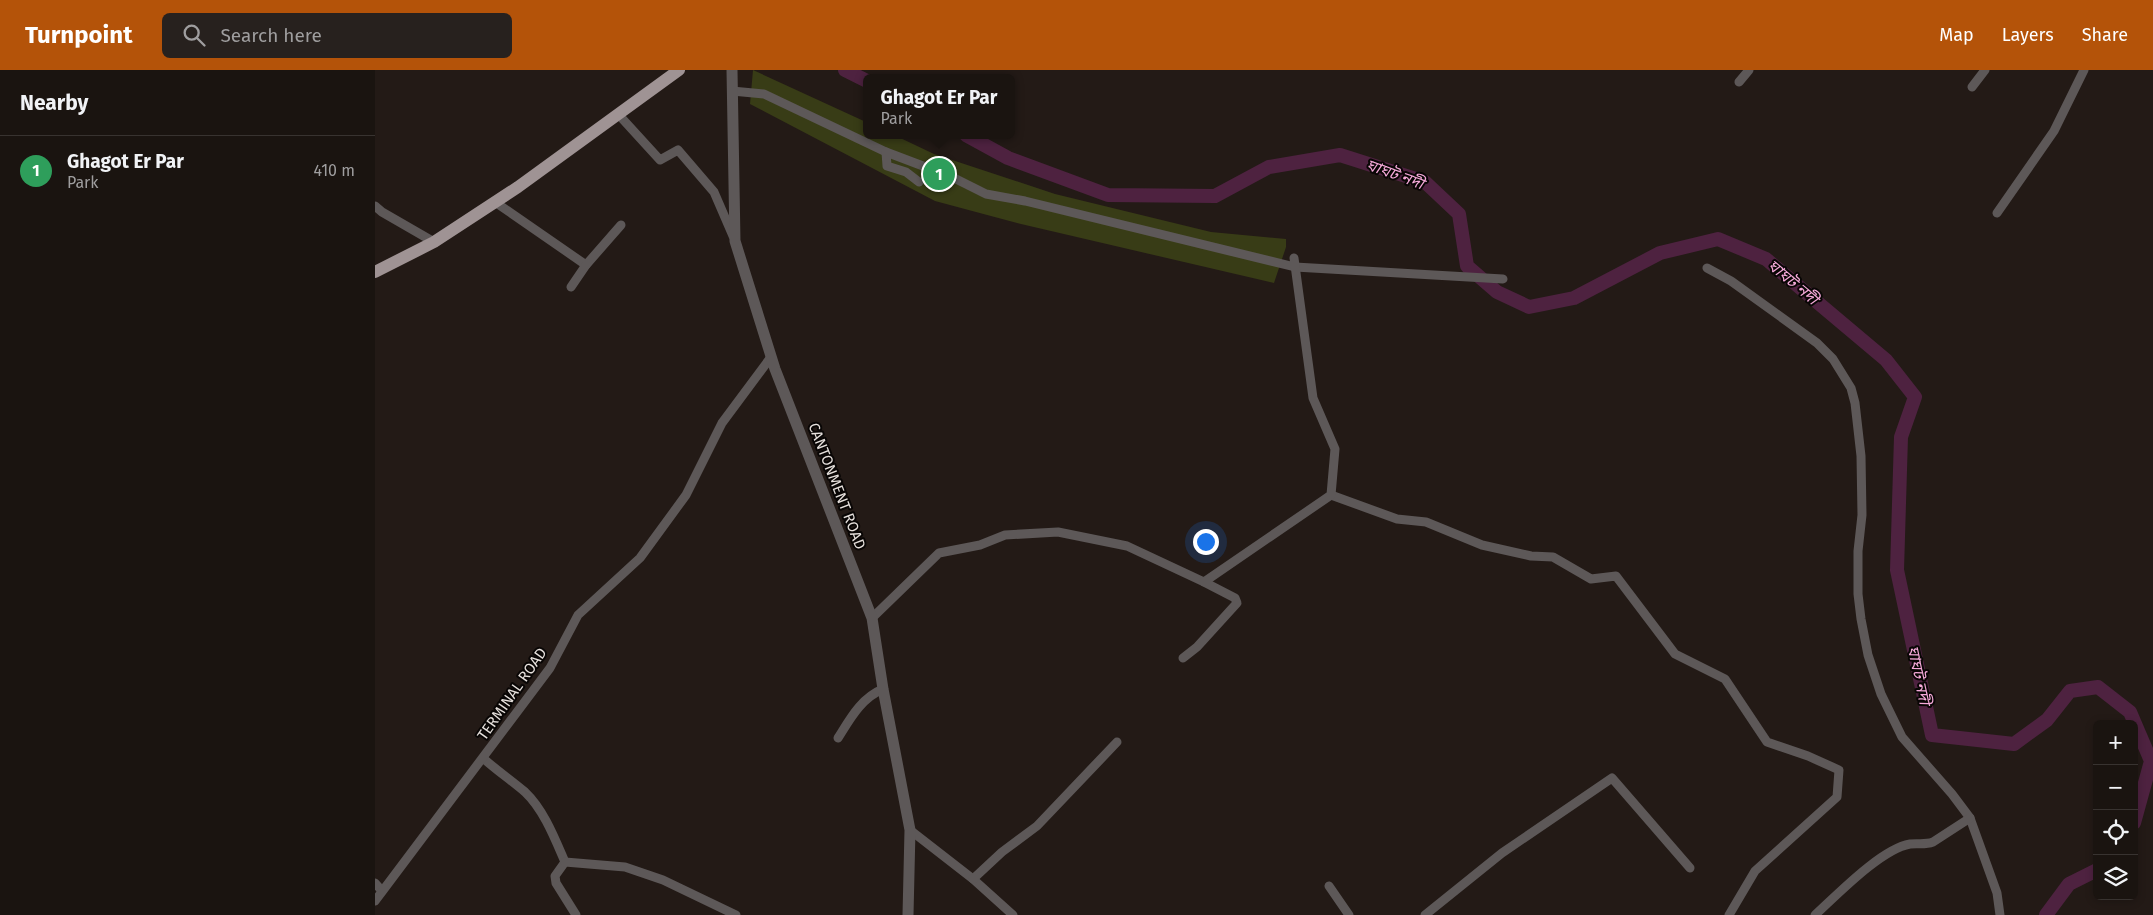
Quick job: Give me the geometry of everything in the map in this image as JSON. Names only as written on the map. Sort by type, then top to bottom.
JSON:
[{"type":"main road","points":[[375,272],[434,242],[495,202],[679,70]]},
{"type":"street","name":"CANTONMENT ROAD","points":[[731,70],[735,241],[771,357],[873,618],[883,689],[910,830],[908,915]]},
{"type":"street","points":[[1739,82],[1749,70]]},
{"type":"street","points":[[1972,86],[1985,70]]},
{"type":"street","points":[[1997,213],[2054,131],[2084,70]]},
{"type":"street","points":[[732,92],[764,94],[886,152],[952,177],[986,194],[1295,262],[1503,279]]},
{"type":"street","points":[[618,114],[660,160],[678,150],[715,192],[735,241]]},
{"type":"street","points":[[886,152],[887,166],[906,172],[919,182]]},
{"type":"street","points":[[495,202],[586,265]]},
{"type":"street","points":[[375,206],[434,242]]},
{"type":"street","points":[[571,287],[586,265],[621,225]]},
{"type":"street","points":[[1295,262],[1313,398],[1335,449],[1331,495]]},
{"type":"street","points":[[1707,268],[1731,281],[1817,343],[1833,359],[1851,388],[1855,403],[1861,456],[1862,515],[1858,551],[1858,594],[1868,654],[1881,694],[1902,737],[1952,794],[1970,818],[1997,893],[2000,915]]},
{"type":"street","name":"TERMINAL ROAD","points":[[375,901],[550,668],[578,615],[640,558],[686,495],[722,423],[771,357]]},
{"type":"street","points":[[1204,582],[1331,495]]},
{"type":"street","points":[[1331,495],[1397,519],[1426,522],[1482,545],[1531,556],[1553,558],[1591,579],[1616,576],[1675,654],[1725,679],[1767,742],[1808,756],[1839,770],[1837,797],[1755,871],[1729,915]]},
{"type":"street","points":[[873,618],[939,553],[980,545],[1005,536],[1058,532],[1127,546],[1235,598],[1237,603],[1197,647],[1183,658]]},
{"type":"street","points":[[838,738],[859,706],[873,693],[883,689]]},
{"type":"street","points":[[973,879],[1002,852],[1037,826],[1117,742]]},
{"type":"street","points":[[483,758],[526,793],[553,835],[565,862]]},
{"type":"street","points":[[1425,915],[1502,853],[1612,778],[1690,868]]},
{"type":"street","points":[[1815,915],[1877,859],[1909,844],[1933,842],[1970,818]]},
{"type":"street","points":[[910,830],[973,879],[1013,915]]},
{"type":"street","points":[[565,862],[555,876],[556,884],[576,915]]},
{"type":"street","points":[[565,862],[625,867],[663,880],[737,915]]},
{"type":"street","points":[[375,883],[382,892]]},
{"type":"street","points":[[1329,886],[1349,915]]},
{"type":"green space","points":[[753,70],[863,121],[863,139],[902,139],[934,154],[1055,194],[1211,232],[1286,239],[1286,247],[1274,283],[1021,224],[935,201],[750,104]]},
{"type":"waterway","name":"ঘাঘট নদী","points":[[845,70],[863,79]]},
{"type":"waterway","name":"ঘাঘট নদী","points":[[973,139],[1008,158],[1108,195],[1215,196],[1269,167],[1340,155],[1425,182],[1459,214],[1467,266],[1497,292],[1529,307],[1574,298],[1660,253],[1718,239],[1766,259],[1886,360],[1915,397],[1901,437],[1897,570],[1932,735],[2014,744],[2047,720],[2070,691],[2098,687],[2130,712],[2151,761],[2138,810]]},
{"type":"waterway","name":"ঘাঘট নদী","points":[[2046,915],[2069,884],[2093,872]]},
{"type":"place","name":"Ghagot Er Par","points":[[939,174]]}]
